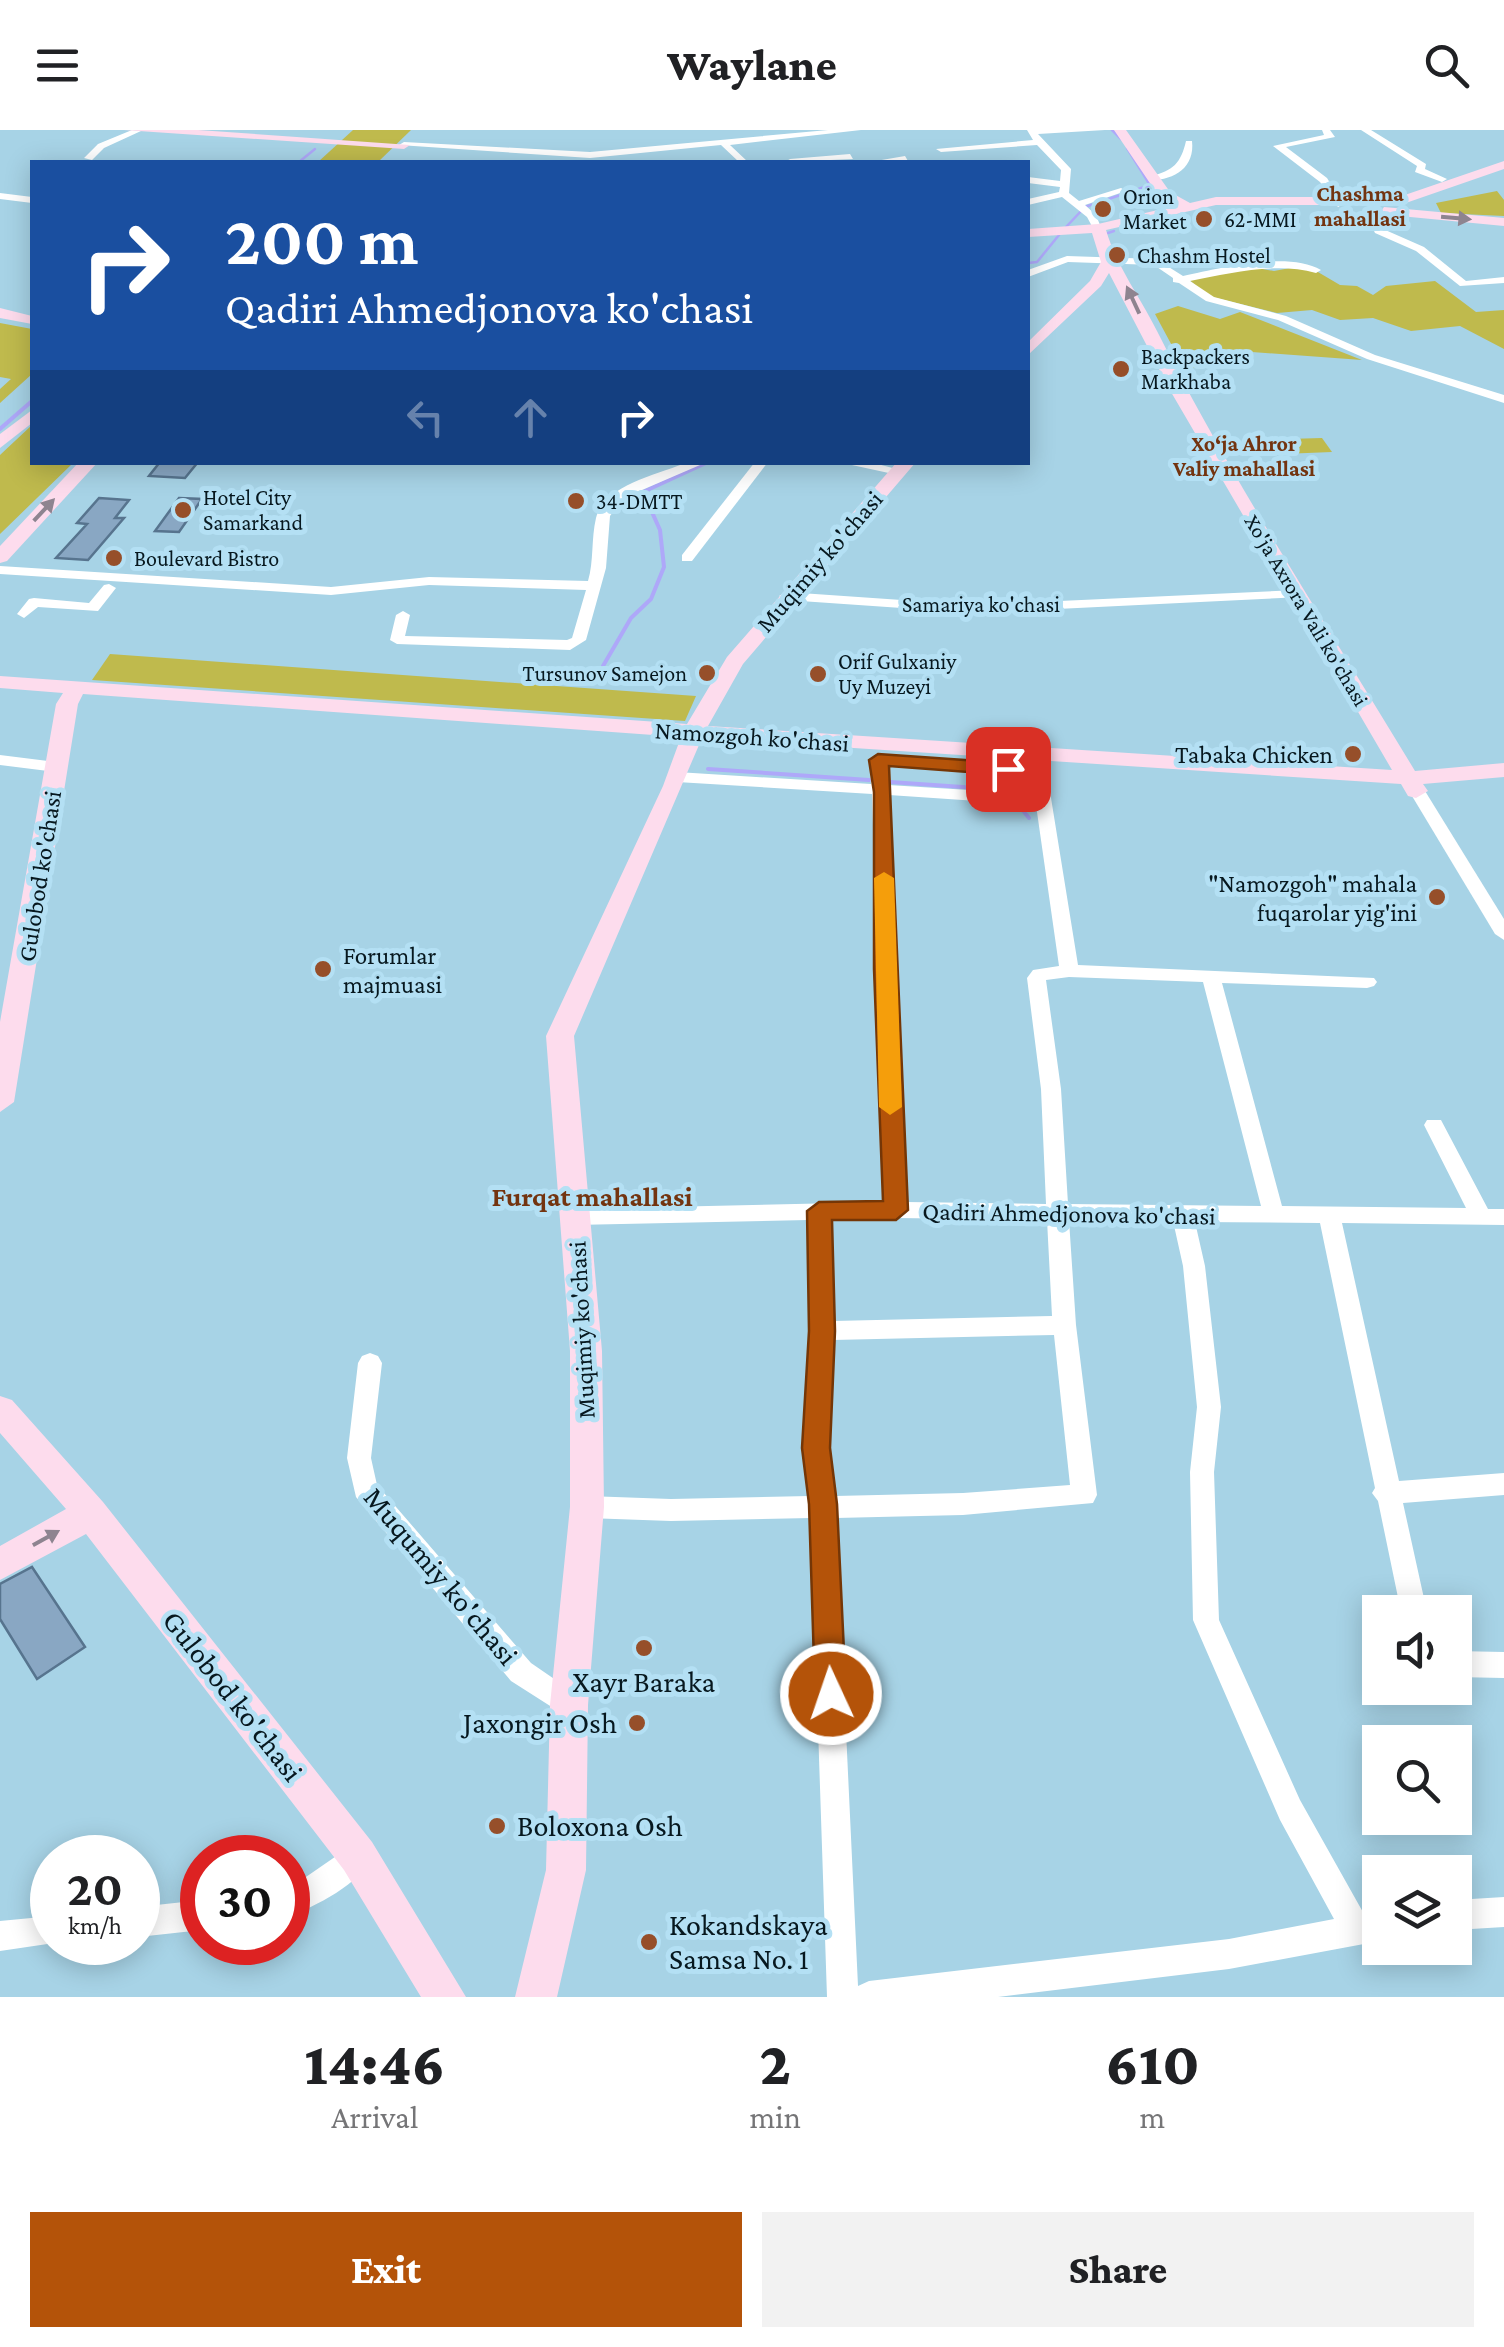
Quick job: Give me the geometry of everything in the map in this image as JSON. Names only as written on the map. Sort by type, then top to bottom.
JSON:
[{"type":"main road","points":[[134,130],[404,145]]},
{"type":"main road","points":[[316,155],[342,130]]},
{"type":"main road","points":[[389,160],[419,130]]},
{"type":"main road","points":[[1120,130],[1165,196],[1185,206]]},
{"type":"main road","points":[[1376,207],[1504,164]]},
{"type":"main road","points":[[1472,176],[1504,178]]},
{"type":"main road","points":[[1030,233],[1098,228],[1185,206],[1250,200],[1376,207],[1504,222]]},
{"type":"main road","name":"Xo'ja Axrora Vali ko'chasi","points":[[1098,228],[1108,262],[1126,284],[1179,392],[1413,785]]},
{"type":"main road","points":[[1030,348],[1096,283],[1108,262]]},
{"type":"main road","points":[[0,313],[30,320]]},
{"type":"main road","points":[[0,443],[30,417]]},
{"type":"main road","points":[[0,557],[86,465]]},
{"type":"main road","name":"Muqimiy ko'chasi","points":[[536,1997],[566,1870],[569,1705],[587,1506],[586,1350],[560,1036],[677,778],[691,738],[737,656],[902,467]]},
{"type":"main road","name":"Namozgoh ko'chasi","points":[[0,682],[72,696]]},
{"type":"main road","name":"Namozgoh ko'chasi","points":[[0,698],[72,696],[1413,785],[1504,770]]},
{"type":"main road","name":"Gulobod ko'chasi","points":[[0,1102],[56,767],[72,696]]},
{"type":"main road","name":"Namozgoh ko'chasi","points":[[691,738],[880,778],[1040,771],[1413,785],[1504,784]]},
{"type":"main road","name":"Gulobod ko'chasi","points":[[0,1410],[92,1513],[358,1856],[445,1997]]},
{"type":"main road","points":[[0,1564],[92,1513]]},
{"type":"street","points":[[89,158],[101,146],[134,130]]},
{"type":"street","points":[[700,130],[742,160]]},
{"type":"street","points":[[404,145],[542,157],[638,152],[856,130]]},
{"type":"street","points":[[1029,131],[1101,130]]},
{"type":"street","points":[[1326,130],[1330,137],[1278,146],[1324,180],[1338,204]]},
{"type":"street","points":[[1365,130],[1423,166],[1418,170],[1442,179]]},
{"type":"street","points":[[820,131],[853,160]]},
{"type":"street","points":[[1029,131],[1066,170],[1065,189]]},
{"type":"street","points":[[941,149],[1039,142]]},
{"type":"street","points":[[1154,178],[1169,176],[1185,162],[1189,142]]},
{"type":"street","points":[[638,152],[645,160]]},
{"type":"street","points":[[894,160],[904,159]]},
{"type":"street","points":[[1030,180],[1065,189],[1098,228]]},
{"type":"street","points":[[1030,201],[1065,189]]},
{"type":"street","points":[[1080,208],[1121,191]]},
{"type":"street","points":[[0,196],[30,200]]},
{"type":"street","points":[[1376,207],[1374,220],[1380,231],[1420,249],[1464,284],[1504,280]]},
{"type":"street","points":[[1030,273],[1061,260],[1156,262],[1210,299],[1282,318],[1371,357],[1504,399]]},
{"type":"street","points":[[1178,280],[1249,266],[1303,264],[1316,270]]},
{"type":"street","points":[[403,615],[397,640],[570,645],[579,640],[594,586],[603,516],[613,502],[630,490],[693,465]]},
{"type":"street","points":[[688,558],[760,465]]},
{"type":"street","points":[[0,570],[332,591],[380,584],[594,586]]},
{"type":"street","points":[[79,623],[109,588]]},
{"type":"street","name":"Samariya ko'chasi","points":[[786,596],[974,608],[1298,594]]},
{"type":"street","points":[[24,614],[34,602],[93,608]]},
{"type":"street","points":[[0,760],[56,767]]},
{"type":"street","points":[[1040,771],[1036,800],[1068,971]]},
{"type":"street","points":[[677,778],[880,778],[1002,799],[1036,800]]},
{"type":"street","points":[[880,778],[896,1210]]},
{"type":"street","name":"Xo'ja Axrora Vali ko'chasi","points":[[1413,785],[1504,934]]},
{"type":"street","points":[[587,1506],[671,1510],[963,1504],[1084,1495],[1064,1325],[1061,1212],[1036,978],[1040,974],[1068,971],[1367,982]]},
{"type":"street","points":[[1211,977],[1274,1216]]},
{"type":"street","points":[[1434,1125],[1492,1216]]},
{"type":"street","name":"Qadiri Ahmedjonova ko'chasi","points":[[574,1217],[896,1210],[1492,1216]]},
{"type":"street","points":[[819,1211],[822,1331],[816,1448],[823,1504],[843,1997]]},
{"type":"street","points":[[1182,1215],[1194,1266],[1209,1407],[1202,1472],[1206,1620],[1290,1810],[1362,1919]]},
{"type":"street","points":[[1330,1216],[1369,1390],[1385,1493],[1410,1595]]},
{"type":"street","points":[[822,1331],[1064,1325]]},
{"type":"street","name":"Muqumiy ko'chasi","points":[[370,1363],[359,1458],[365,1489],[521,1672],[569,1705]]},
{"type":"street","points":[[1385,1493],[1504,1484]]},
{"type":"street","points":[[1472,1665],[1504,1666]]},
{"type":"street","points":[[310,1892],[358,1856]]},
{"type":"street","points":[[1472,1914],[1504,1912]]},
{"type":"street","points":[[868,1997],[1229,1954],[1362,1929]]},
{"type":"street","points":[[0,1936],[30,1933]]},
{"type":"shaded area","points":[[353,130],[411,130],[380,160],[320,160]]},
{"type":"shaded area","points":[[1497,191],[1504,200],[1504,216],[1441,213],[1436,203]]},
{"type":"shaded area","points":[[1306,265],[1340,285],[1357,286],[1373,295],[1386,286],[1435,281],[1476,312],[1504,310],[1504,349],[1460,326],[1411,331],[1373,318],[1340,320],[1312,310],[1277,313],[1208,296],[1187,278],[1246,266],[1274,271]]},
{"type":"shaded area","points":[[1178,306],[1220,319],[1240,312],[1362,360],[1225,350],[1220,368],[1184,368],[1155,314]]},
{"type":"shaded area","points":[[0,323],[30,329],[30,376],[0,403],[0,389],[11,379],[0,377]]},
{"type":"shaded area","points":[[30,427],[30,465],[71,465],[0,534],[0,455]]},
{"type":"shaded area","points":[[1322,438],[1332,452],[1256,455],[1247,440]]},
{"type":"shaded area","points":[[110,654],[696,696],[685,721],[92,680]]},
{"type":"building","points":[[158,465],[196,465],[185,478],[149,476]]},
{"type":"building","points":[[99,498],[129,500],[115,518],[124,518],[88,560],[56,558],[87,524],[77,523]]},
{"type":"building","name":"Hotel City Samarkand","points":[[179,498],[202,499],[179,532],[155,531]]},
{"type":"building","points":[[32,1567],[85,1647],[37,1679],[0,1619],[0,1584]]},
{"type":"waterway","points":[[1112,130],[1121,139]]},
{"type":"waterway","points":[[1065,228],[1085,207],[1150,185],[1127,148]]},
{"type":"waterway","points":[[301,160],[315,149]]},
{"type":"waterway","points":[[1108,233],[1114,231]]},
{"type":"waterway","points":[[1030,263],[1037,262],[1059,235]]},
{"type":"waterway","points":[[0,429],[30,403]]},
{"type":"waterway","points":[[603,666],[631,618],[651,599],[664,567],[660,530],[643,492],[702,465]]},
{"type":"waterway","points":[[708,769],[869,780]]},
{"type":"waterway","points":[[890,782],[1006,790],[1029,818]]},
{"type":"slow traffic","points":[[884,878],[890,1107]]},
{"type":"place","name":"Orion Market","points":[[1103,209]]},
{"type":"place","name":"62-MMI","points":[[1204,219]]},
{"type":"place","name":"Chashm Hostel","points":[[1117,255]]},
{"type":"place","name":"Backpackers Markhaba","points":[[1121,369]]},
{"type":"place","name":"34-DMTT","points":[[576,501]]},
{"type":"place","name":"Hotel City Samarkand","points":[[183,510]]},
{"type":"place","name":"Boulevard Bistro","points":[[114,558]]},
{"type":"place","name":"Tursunov Samejon","points":[[707,673]]},
{"type":"place","name":"Orif Gulxaniy Uy Muzeyi","points":[[818,674]]},
{"type":"place","name":"Tabaka Chicken","points":[[1353,754]]},
{"type":"place","name":"\"Namozgoh\" mahala fuqarolar yig'ini","points":[[1437,897]]},
{"type":"place","name":"Forumlar majmuasi","points":[[323,969]]},
{"type":"place","name":"Xayr Baraka","points":[[644,1648]]},
{"type":"place","name":"Jaxongir Osh","points":[[637,1723]]},
{"type":"place","name":"Boloxona Osh","points":[[497,1826]]},
{"type":"place","name":"Kokandskaya Samsa No. 1","points":[[649,1942]]},
{"type":"district","name":"Chashma mahallasi","points":[[1360,206]]},
{"type":"district","name":"Xo‘ja Ahror Valiy mahallasi","points":[[1244,456]]},
{"type":"district","name":"Furqat mahallasi","points":[[592,1196]]},
{"type":"route","points":[[831,1694],[823,1504],[816,1448],[822,1331],[819,1211],[896,1210],[885,969],[884,792],[878,760],[1008,769]]}]
